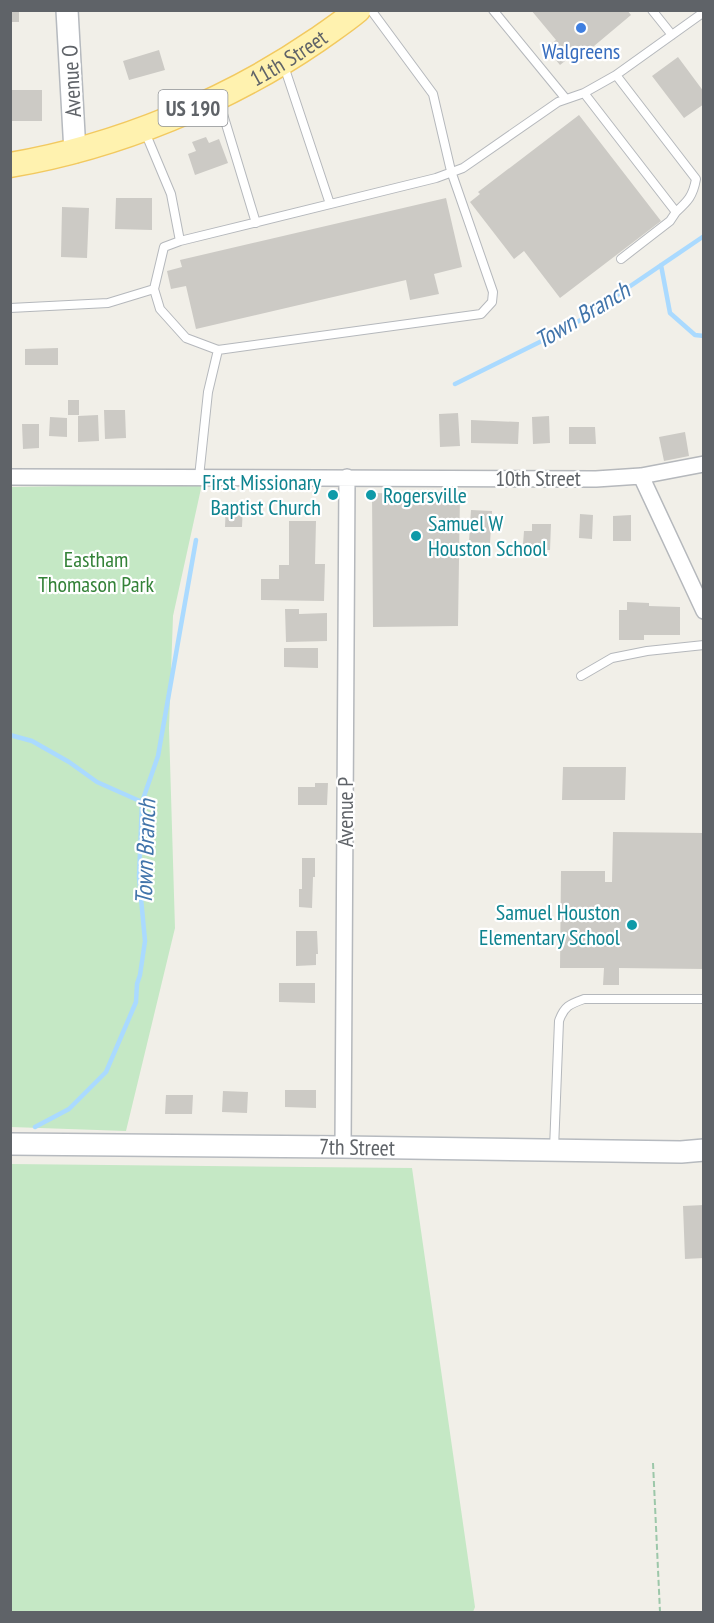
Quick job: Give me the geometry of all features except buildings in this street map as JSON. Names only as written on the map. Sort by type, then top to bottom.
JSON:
[{"type":"main road","name":"11th Street","points":[[10,165],[75,152],[143,129],[218,97],[244,85],[300,51],[358,10]]},
{"type":"street","name":"Avenue O","points":[[67,10],[75,152]]},
{"type":"street","name":"10th Street","points":[[10,477],[596,479],[641,476],[704,465]]},
{"type":"street","points":[[641,476],[704,611]]},
{"type":"street","name":"Avenue P","points":[[343,1147],[347,477]]},
{"type":"street","name":"7th Street","points":[[10,1144],[681,1152],[704,1150]]},
{"type":"lane","points":[[371,10],[433,94],[451,171],[493,292],[492,302],[481,314],[218,350],[186,338],[160,309],[154,289],[164,247],[180,241],[436,178],[451,171],[463,168],[558,102],[584,93],[616,75],[704,12]]},
{"type":"lane","points":[[493,10],[566,99]]},
{"type":"lane","points":[[652,10],[672,35]]},
{"type":"lane","points":[[282,62],[330,204]]},
{"type":"lane","points":[[616,75],[696,179],[694,190],[688,201],[670,221],[621,259]]},
{"type":"lane","points":[[584,93],[676,212]]},
{"type":"lane","points":[[218,97],[256,223]]},
{"type":"lane","points":[[143,129],[171,194],[180,241]]},
{"type":"lane","points":[[10,308],[108,303],[154,289]]},
{"type":"lane","points":[[199,477],[208,392],[218,350]]},
{"type":"lane","points":[[580,676],[612,658],[647,651],[704,645]]},
{"type":"lane","points":[[554,1150],[559,1022],[562,1011],[572,1003],[584,999],[704,999]]},
{"type":"path","points":[[653,1463],[660,1612]]},
{"type":"green space","name":"Eastham Thomason Park","points":[[202,484],[173,616],[169,728],[175,928],[126,1131],[11,1127],[11,487]]},
{"type":"green space","points":[[10,1164],[412,1168],[475,1607],[473,1612],[11,1612]]},
{"type":"waterway","name":"Town Branch","points":[[455,384],[570,327],[704,236]]},
{"type":"waterway","points":[[661,265],[670,313],[695,335],[704,336]]},
{"type":"waterway","name":"Town Branch","points":[[35,1127],[69,1109],[106,1072],[136,1002],[145,941],[139,877],[142,802],[158,756],[196,540]]},
{"type":"waterway","points":[[10,735],[32,741],[69,762],[97,782],[142,802]]},
{"type":"place","name":"Walgreens","points":[[581,28]]},
{"type":"place","name":"First Missionary Baptist Church","points":[[333,495]]},
{"type":"place","name":"Rogersville","points":[[371,495]]},
{"type":"place","name":"Samuel W Houston School","points":[[416,536]]},
{"type":"place","name":"Samuel Houston Elementary School","points":[[632,925]]}]
